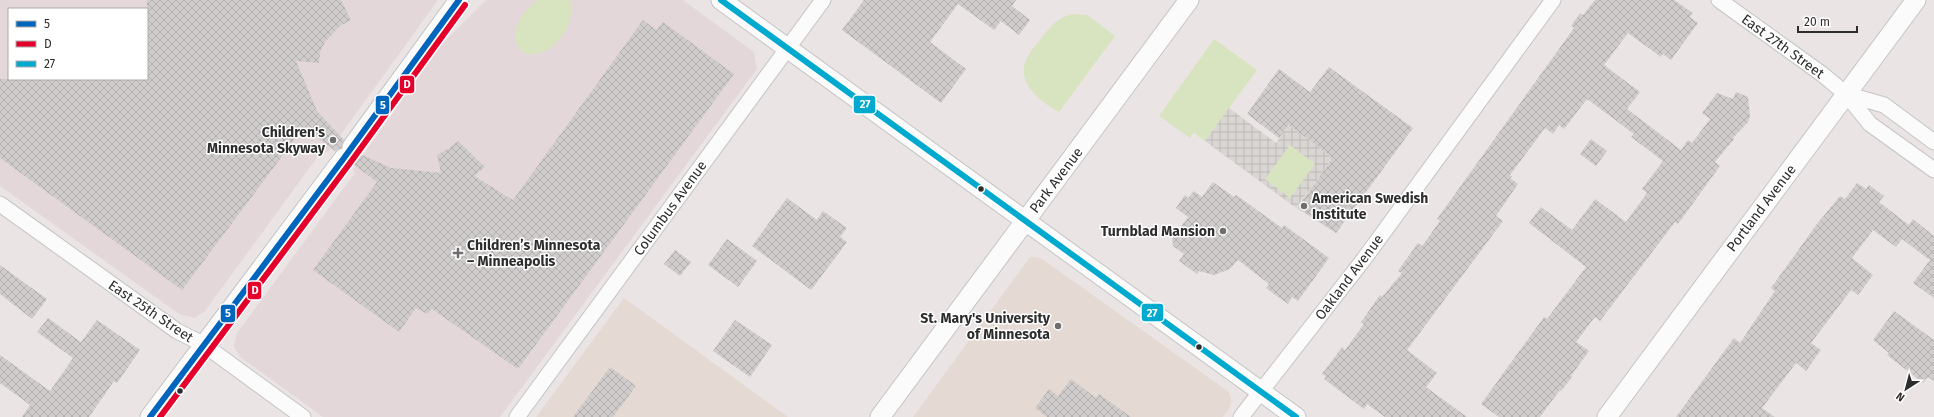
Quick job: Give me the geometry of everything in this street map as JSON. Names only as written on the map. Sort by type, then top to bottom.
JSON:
[{"type":"street","points":[[150,417],[203,344],[348,152],[459,0]]},
{"type":"street","points":[[721,0],[1296,417]]},
{"type":"street","name":"Columbus Avenue","points":[[517,417],[823,0]]},
{"type":"street","name":"Park Avenue","points":[[880,417],[1189,0]]},
{"type":"street","name":"Oakland Avenue","points":[[1241,417],[1364,259],[1553,0]]},
{"type":"street","name":"East 27th Street","points":[[1719,0],[1846,94],[1870,124],[1934,170]]},
{"type":"street","name":"Portland Avenue","points":[[1607,417],[1916,0]]},
{"type":"street","name":"East 27th Street","points":[[1846,94],[1884,105],[1934,142]]},
{"type":"street","name":"East 25th Street","points":[[0,204],[177,331],[203,344],[303,417]]},
{"type":"shaded area","points":[[0,0],[438,0],[329,151],[319,155],[205,311],[195,318],[179,314],[0,186]]},
{"type":"shaded area","name":"Children’s Minnesota – Minneapolis","points":[[486,0],[683,0],[754,52],[757,69],[500,417],[323,417],[240,357],[234,346],[237,333],[354,174],[353,169],[442,44]]},
{"type":"shaded area","points":[[1229,108],[1276,143],[1289,125],[1333,158],[1296,208],[1205,141]],"holes":[[[1290,145],[1315,164],[1290,198],[1265,179]]]},
{"type":"shaded area","name":"St. Mary's University of Minnesota","points":[[1030,257],[1042,259],[1229,392],[1231,399],[1230,408],[1223,417],[913,417]]},
{"type":"shaded area","points":[[624,298],[788,417],[536,417]]},
{"type":"green space","points":[[538,0],[570,0],[570,20],[560,39],[552,47],[543,52],[533,54],[523,53],[517,45],[515,39],[516,28],[525,12]]},
{"type":"green space","points":[[1072,14],[1087,15],[1115,36],[1059,112],[1046,104],[1028,86],[1025,79],[1025,63],[1033,48],[1047,31],[1057,21]]},
{"type":"green space","points":[[1214,39],[1257,70],[1205,141],[1194,133],[1190,138],[1159,116]]},
{"type":"green space","points":[[1290,145],[1316,164],[1290,198],[1265,179]]},
{"type":"building","points":[[147,0],[341,0],[351,20],[340,26],[325,42],[320,52],[319,63],[296,61],[317,111],[344,140],[341,148],[335,151],[304,127],[182,290],[0,158],[0,79],[148,80]]},
{"type":"building","points":[[864,0],[1016,0],[1012,6],[1030,20],[1019,35],[1001,21],[994,30],[958,4],[930,42],[966,69],[941,103],[842,30]]},
{"type":"building","points":[[1595,0],[1674,0],[1693,13],[1690,17],[1698,23],[1671,60],[1663,54],[1661,57],[1628,33],[1604,65],[1640,92],[1627,109],[1681,150],[1688,140],[1692,143],[1710,119],[1702,113],[1717,93],[1733,99],[1736,92],[1748,97],[1750,116],[1748,122],[1733,138],[1734,139],[1715,162],[1720,166],[1678,224],[1675,222],[1600,321],[1595,317],[1576,342],[1589,351],[1571,376],[1572,377],[1561,391],[1560,390],[1540,417],[1499,417],[1481,404],[1544,317],[1547,319],[1586,267],[1529,223],[1541,207],[1572,230],[1595,199],[1626,222],[1647,193],[1642,189],[1663,161],[1631,137],[1634,134],[1587,99],[1564,129],[1559,125],[1553,134],[1545,128],[1510,175],[1512,177],[1510,178],[1518,184],[1496,216],[1503,221],[1407,350],[1437,373],[1426,387],[1467,417],[1385,417],[1367,404],[1364,409],[1324,379],[1326,376],[1322,374],[1342,347],[1345,350],[1364,324],[1361,322],[1380,295],[1382,297],[1402,273],[1398,271],[1418,243],[1422,246],[1440,221],[1437,219],[1574,28],[1571,26],[1580,13],[1583,15]]},
{"type":"building","points":[[643,20],[656,30],[663,22],[734,74],[518,369],[432,309],[427,314],[416,308],[399,332],[313,270],[377,182],[353,164],[355,157],[360,154],[391,168],[441,173],[437,155],[458,141],[485,167],[474,176],[513,200]]},
{"type":"building","points":[[1329,67],[1413,128],[1336,233],[1297,208],[1333,158],[1289,125],[1279,138],[1247,114],[1279,69],[1310,92]]},
{"type":"building","points":[[1591,139],[1607,151],[1596,166],[1580,154]]},
{"type":"building","name":"Turnblad Mansion","points":[[1213,182],[1234,197],[1236,195],[1282,228],[1284,225],[1329,258],[1298,301],[1292,297],[1288,304],[1266,288],[1269,284],[1238,260],[1230,269],[1214,275],[1199,271],[1197,274],[1179,261],[1184,254],[1173,246],[1172,239],[1188,217],[1176,208],[1185,195],[1188,198],[1194,191],[1202,197]]},
{"type":"building","points":[[1857,183],[1866,189],[1869,185],[1884,196],[1879,202],[1909,225],[1913,219],[1934,236],[1934,298],[1913,283],[1930,260],[1902,239],[1896,247],[1873,230],[1852,258],[1873,275],[1858,295],[1851,290],[1811,343],[1821,350],[1806,371],[1796,363],[1762,408],[1775,417],[1676,417],[1734,338],[1740,343],[1775,291],[1771,288],[1817,224],[1840,196],[1845,199]]},
{"type":"building","points":[[787,198],[817,220],[823,211],[847,228],[840,237],[847,242],[811,290],[752,246]]},
{"type":"building","points":[[727,239],[757,261],[738,287],[708,265]]},
{"type":"building","points":[[675,250],[691,262],[680,276],[664,264]]},
{"type":"building","points":[[0,265],[47,299],[32,319],[0,294]]},
{"type":"building","points":[[1894,311],[1934,340],[1934,381],[1928,377],[1923,383],[1887,355],[1889,353],[1873,340]]},
{"type":"building","points":[[48,318],[81,342],[97,320],[140,350],[117,383],[114,381],[89,417],[22,417],[30,405],[0,383],[0,355],[50,391],[73,358],[37,332]]},
{"type":"building","points":[[735,320],[772,345],[750,377],[713,351]]},
{"type":"building","points":[[610,367],[636,386],[613,417],[573,417]]},
{"type":"building","points":[[1071,379],[1096,398],[1099,394],[1131,417],[1047,417],[1035,408],[1049,389],[1058,396]]},
{"type":"transit line","name":"5","points":[[150,417],[344,158],[459,0]]},
{"type":"transit line","name":"27","points":[[721,0],[1296,417]]},
{"type":"transit line","name":"D","points":[[160,417],[350,163],[465,5]]},
{"type":"place","name":"Children's Minnesota Skyway","points":[[333,140]]},
{"type":"place","name":"American Swedish Institute","points":[[1304,206]]},
{"type":"place","name":"Turnblad Mansion","points":[[1223,231]]},
{"type":"place","name":"Children’s Minnesota – Minneapolis","points":[[458,253]]},
{"type":"place","name":"St. Mary's University of Minnesota","points":[[1058,326]]}]
